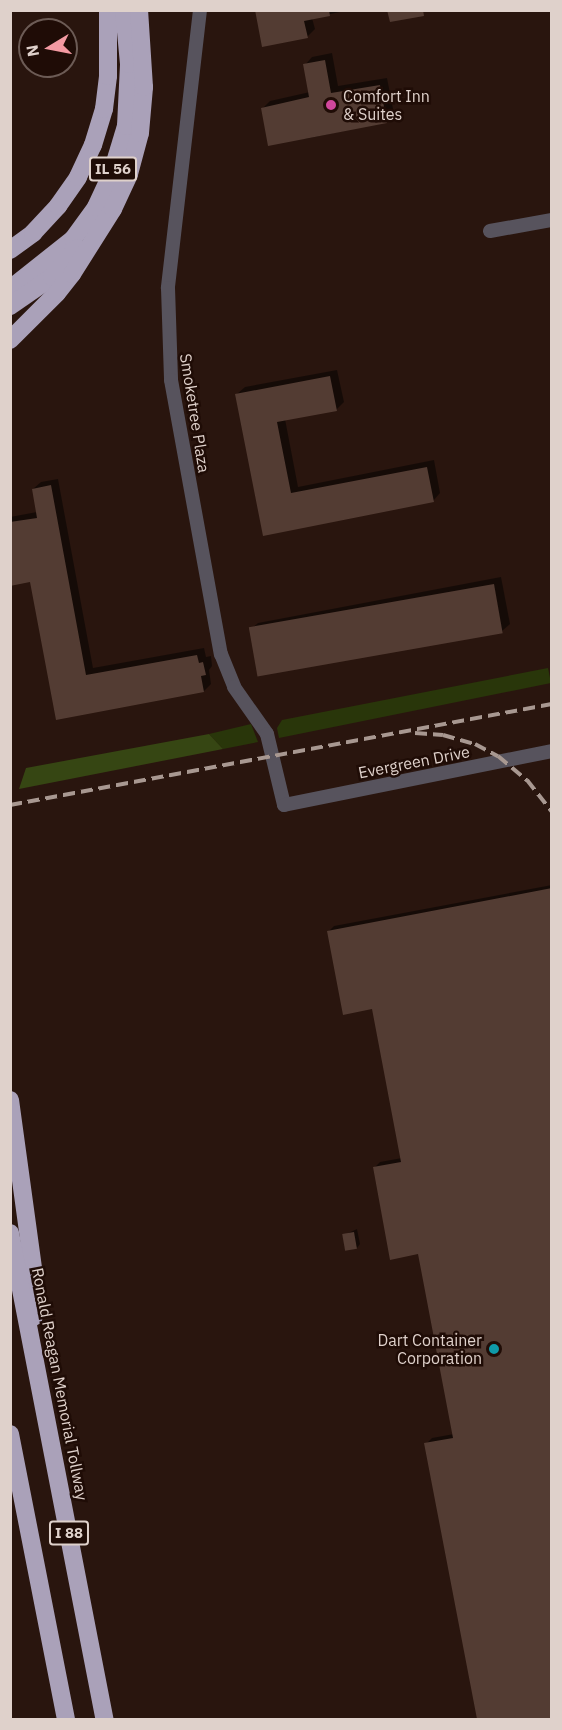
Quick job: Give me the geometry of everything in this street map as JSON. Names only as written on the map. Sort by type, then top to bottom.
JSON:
[{"type":"highway","points":[[10,250],[33,233],[58,206],[78,177],[93,145],[104,110],[108,76],[108,10]]},
{"type":"highway","name":"IL 56","points":[[10,289],[74,239],[96,207],[112,172],[126,126],[129,64],[124,10]]},
{"type":"highway","name":"IL 56","points":[[10,340],[57,293],[113,209],[129,174],[140,133],[144,87],[139,10]]},
{"type":"highway","points":[[10,306],[52,277],[113,209]]},
{"type":"highway","points":[[10,1100],[35,1282],[33,1346]]},
{"type":"highway","name":"Ronald Reagan Memorial Tollway","points":[[10,1233],[105,1719]]},
{"type":"highway","name":"I 88","points":[[10,1434],[66,1719]]},
{"type":"street","name":"Smoketree Plaza","points":[[200,10],[168,288],[167,321],[171,380],[221,654],[234,687],[267,734],[284,805]]},
{"type":"street","points":[[490,231],[552,220]]},
{"type":"street","name":"Evergreen Drive","points":[[284,805],[552,751]]},
{"type":"green space","points":[[548,668],[551,683],[279,738],[277,728],[282,720]]},
{"type":"green space","points":[[251,724],[258,742],[223,749],[209,734]]},
{"type":"green space","points":[[209,734],[223,749],[19,789],[26,768]]},
{"type":"building","points":[[255,10],[329,10],[330,16],[304,21],[308,38],[262,47]]},
{"type":"building","points":[[387,10],[423,10],[424,16],[390,22]]},
{"type":"building","name":"Comfort Inn & Suites","points":[[325,60],[331,93],[380,85],[387,123],[268,146],[261,108],[309,97],[303,64]]},
{"type":"building","points":[[330,376],[337,411],[277,422],[291,493],[427,467],[434,502],[263,536],[235,394]]},
{"type":"building","points":[[51,485],[86,675],[197,655],[199,663],[203,662],[206,675],[201,676],[204,692],[56,720],[30,582],[10,586],[10,522],[37,518],[32,489]]},
{"type":"building","points":[[494,584],[503,633],[257,676],[249,627]]},
{"type":"building","name":"Dart Container Corporation","points":[[552,888],[552,1719],[477,1719],[424,1443],[453,1438],[418,1254],[390,1260],[373,1167],[401,1162],[372,1009],[343,1015],[327,931]]},
{"type":"building","points":[[354,1232],[357,1249],[345,1251],[342,1234]]},
{"type":"railway","points":[[10,805],[552,704]]},
{"type":"railway","points":[[415,733],[443,735],[475,744],[498,756],[527,780],[552,812]]},
{"type":"place","name":"Comfort Inn & Suites","points":[[331,105]]},
{"type":"place","name":"Dart Container Corporation","points":[[494,1349]]}]
